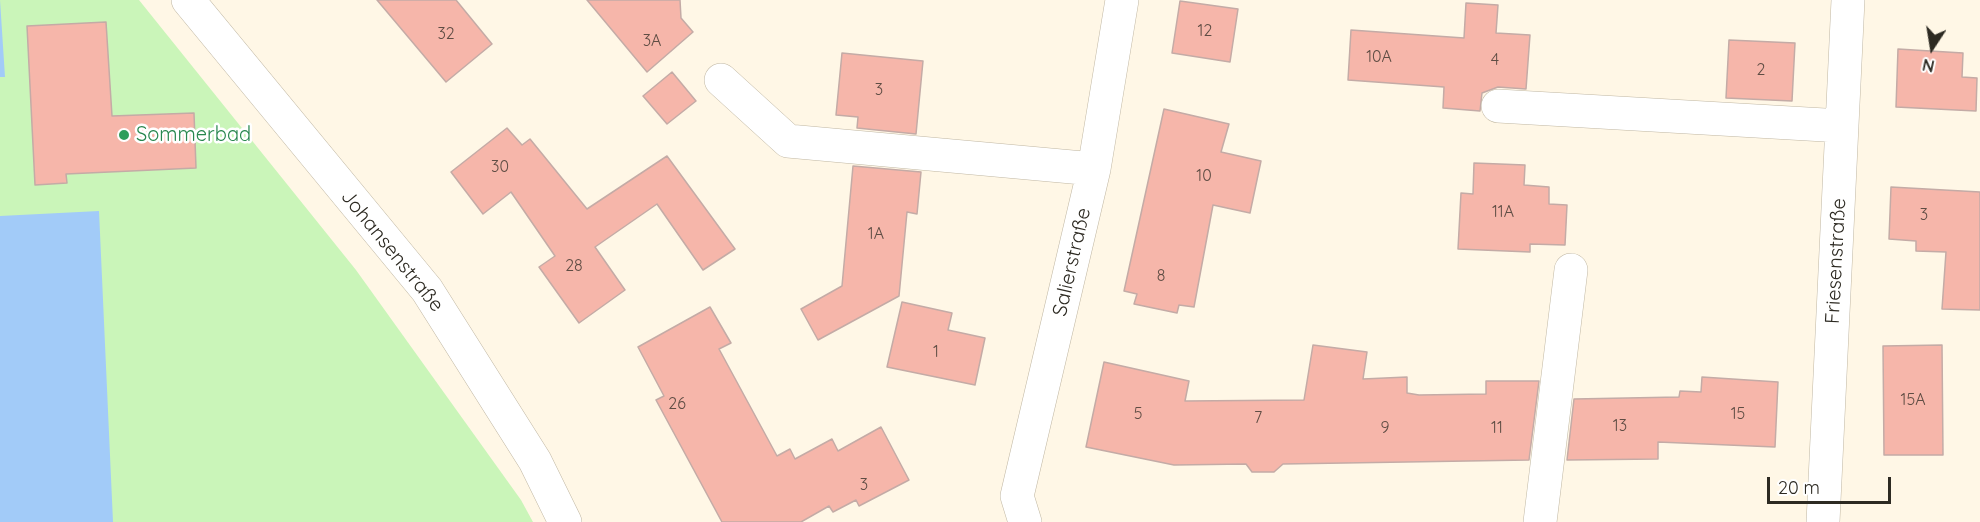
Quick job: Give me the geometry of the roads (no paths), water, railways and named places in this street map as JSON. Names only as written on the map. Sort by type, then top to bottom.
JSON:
[{"type":"street","name":"Johansenstraße","points":[[188,0],[427,290],[486,380],[535,461],[565,522]]},
{"type":"street","name":"Salierstraße","points":[[1024,522],[1017,496],[1094,169],[1122,0]]},
{"type":"street","name":"Friesenstraße","points":[[1823,522],[1848,0]]},
{"type":"street","points":[[721,80],[788,141],[1094,169]]},
{"type":"street","points":[[1498,106],[1842,126]]},
{"type":"street","points":[[1540,522],[1571,270]]},
{"type":"water","points":[[0,0],[5,77],[0,77]]},
{"type":"water","points":[[99,211],[113,522],[0,522],[0,216]]},
{"type":"place","name":"Sommerbad","points":[[124,135]]}]
